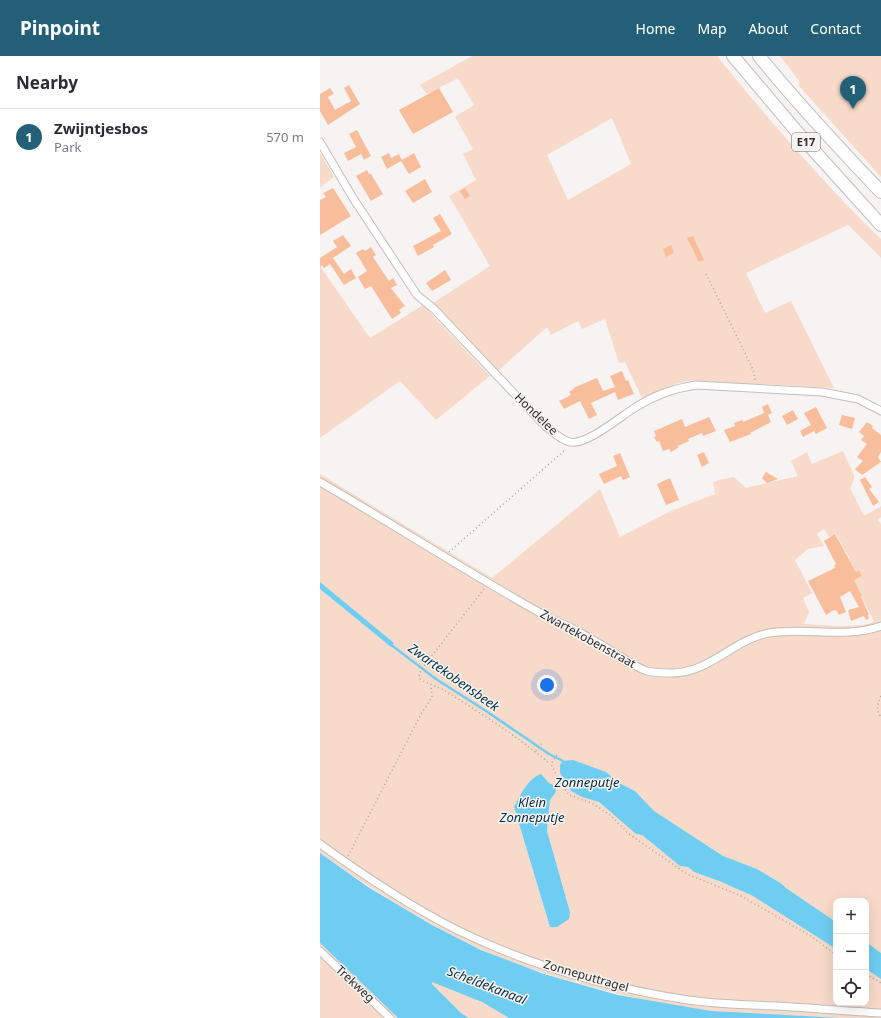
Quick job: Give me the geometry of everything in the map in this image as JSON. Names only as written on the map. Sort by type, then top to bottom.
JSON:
[{"type":"highway","name":"E17","points":[[733,56],[798,133],[881,225]]},
{"type":"highway","name":"E17","points":[[759,56],[778,80],[829,137],[881,192]]},
{"type":"street","name":"Hondelee","points":[[320,142],[353,198],[417,295],[434,309],[544,426],[559,437],[570,442],[586,440],[636,406],[676,389],[687,386],[705,385],[822,392],[858,399],[881,411]]},
{"type":"street","name":"Zwartekobenstraat","points":[[320,482],[553,620],[596,641],[631,664],[647,671],[659,673],[687,672],[700,668],[741,644],[765,634],[799,630],[858,631],[881,626]]},
{"type":"street","name":"Zonneputtragel","points":[[320,844],[393,893],[461,931],[490,945],[522,957],[592,980],[628,989],[695,1000],[881,1013]]},
{"type":"street","name":"Trekweg","points":[[320,951],[390,1018]]},
{"type":"path","points":[[706,274],[751,365],[756,389]]},
{"type":"path","points":[[446,557],[490,515],[566,451],[570,442]]},
{"type":"path","points":[[489,583],[420,671],[420,679],[440,688],[536,751],[551,764],[558,779],[569,795],[594,804],[610,815],[629,834],[687,874],[739,896],[811,936],[833,953]]},
{"type":"path","points":[[345,862],[421,714],[432,697],[431,685]]},
{"type":"path","points":[[881,696],[878,703],[877,713],[881,718]]},
{"type":"path","points":[[536,751],[541,744]]},
{"type":"path","points":[[551,764],[557,755]]},
{"type":"path","points":[[869,976],[881,984]]},
{"type":"shaded area","points":[[472,56],[717,56],[796,150],[859,218],[881,239],[881,258],[848,225],[746,273],[765,313],[791,301],[834,388],[762,384],[743,385],[707,381],[688,381],[670,386],[643,400],[625,362],[619,363],[605,319],[582,329],[578,321],[551,335],[547,327],[497,372],[433,303],[490,266],[449,196],[476,180],[463,154],[473,149],[455,117],[474,105],[458,78],[427,94],[420,85]],"holes":[[[612,118],[631,164],[568,200],[547,155]]]},
{"type":"shaded area","points":[[780,56],[881,56],[881,177],[798,85],[800,82]]},
{"type":"shaded area","points":[[320,153],[334,177],[320,187]]},
{"type":"shaded area","points":[[320,266],[370,338],[423,305],[490,376],[436,420],[400,381],[320,438]]},
{"type":"shaded area","points":[[843,451],[854,475],[850,488],[864,516],[881,506],[881,517],[878,520],[881,524],[881,953],[869,944],[869,898],[833,898],[833,920],[782,884],[757,869],[723,856],[654,811],[635,791],[619,783],[606,772],[561,769],[560,773],[582,797],[599,802],[636,834],[642,835],[660,850],[694,872],[753,896],[833,947],[833,1006],[869,1006],[869,971],[881,979],[881,1018],[775,1016],[694,1009],[625,996],[562,979],[503,959],[459,939],[398,904],[320,853],[320,589],[391,647],[394,644],[320,582],[320,474],[492,578],[600,489],[620,537],[671,511],[715,494],[713,482],[734,477],[746,488],[798,476],[791,461],[807,452],[812,464]],"holes":[[[824,529],[829,537],[836,534],[856,571],[859,570],[862,576],[854,580],[874,622],[849,626],[804,624],[809,612],[803,598],[812,593],[795,560],[808,549],[824,546],[817,534]],[[535,776],[556,792],[550,800],[547,831],[570,912],[550,927],[514,807],[527,785]]]},
{"type":"shaded area","points":[[320,943],[398,1018],[320,1018]]},
{"type":"shaded area","points":[[431,981],[482,1002],[509,1018],[469,1018],[461,1013],[432,984]]},
{"type":"water","points":[[320,582],[394,643],[391,647],[320,589]]},
{"type":"water","name":"Zonneputje","points":[[573,760],[606,772],[619,783],[635,791],[654,811],[723,856],[757,869],[782,884],[833,920],[833,947],[753,896],[694,872],[688,867],[680,866],[642,835],[636,834],[599,802],[582,797],[571,791],[560,773],[560,765],[563,761]]},
{"type":"water","name":"Klein Zonneputje","points":[[541,774],[549,783],[555,786],[556,792],[550,800],[547,831],[570,912],[569,919],[557,927],[550,927],[514,807],[528,783],[536,776]]},
{"type":"water","name":"Scheldekanaal","points":[[320,853],[368,887],[432,925],[481,950],[544,974],[618,995],[711,1011],[841,1018],[509,1018],[482,1002],[432,982],[432,984],[461,1013],[469,1018],[398,1018],[320,943]]},
{"type":"water","points":[[869,944],[881,953],[881,979],[869,971]]},
{"type":"building","points":[[349,85],[360,104],[328,125],[320,111],[320,94],[330,88],[334,94],[328,97],[335,110],[351,101],[344,88]]},
{"type":"building","points":[[439,88],[453,112],[413,134],[399,110]]},
{"type":"building","points":[[357,130],[371,156],[364,160],[361,154],[348,161],[344,153],[356,147],[349,134]]},
{"type":"building","points":[[389,153],[391,158],[399,154],[402,160],[414,153],[421,167],[409,174],[401,161],[387,169],[381,157]]},
{"type":"building","points":[[367,170],[383,194],[371,201],[356,176]]},
{"type":"building","points":[[425,179],[432,192],[413,203],[405,191]]},
{"type":"building","points":[[333,188],[351,216],[320,235],[320,200],[326,197],[323,193]]},
{"type":"building","points":[[465,188],[470,196],[465,199],[460,191]]},
{"type":"building","points":[[440,214],[452,234],[418,256],[413,246],[441,231],[433,218]]},
{"type":"building","points":[[343,235],[351,246],[333,258],[344,274],[351,269],[356,278],[344,285],[330,264],[324,268],[322,265],[320,267],[320,258],[337,247],[333,241]]},
{"type":"building","points":[[693,236],[704,260],[699,262],[687,238]]},
{"type":"building","points":[[671,245],[674,253],[666,257],[663,249]]},
{"type":"building","points":[[371,247],[376,255],[373,257],[389,281],[393,278],[397,285],[391,288],[405,306],[399,310],[401,313],[392,319],[371,286],[365,289],[358,277],[367,271],[356,253],[363,249],[365,251]]},
{"type":"building","points":[[445,270],[451,280],[432,291],[426,283]]},
{"type":"building","points":[[622,371],[634,394],[618,400],[615,392],[591,403],[597,415],[589,419],[580,401],[564,409],[559,401],[571,395],[569,392],[574,389],[573,388],[597,378],[603,391],[615,387],[610,376]]},
{"type":"building","points":[[768,404],[772,413],[768,415],[771,422],[750,433],[751,434],[730,442],[724,430],[735,426],[734,423],[742,420],[743,422],[764,413],[762,407]]},
{"type":"building","points":[[816,407],[827,428],[816,434],[814,431],[803,437],[800,431],[811,425],[804,413]]},
{"type":"building","points":[[793,410],[798,419],[787,425],[782,416]]},
{"type":"building","points":[[842,415],[855,418],[852,429],[839,425]]},
{"type":"building","points":[[709,417],[716,431],[703,436],[702,433],[688,439],[689,441],[678,446],[678,448],[671,452],[669,449],[663,451],[659,441],[657,442],[654,437],[656,436],[654,431],[682,419],[685,427]]},
{"type":"building","points":[[867,422],[881,435],[881,452],[878,457],[881,462],[862,475],[855,469],[863,461],[857,457],[867,444],[861,440],[864,436],[859,432]]},
{"type":"building","points":[[704,452],[709,463],[702,467],[697,455]]},
{"type":"building","points":[[620,453],[630,477],[623,480],[621,476],[604,484],[599,474],[617,466],[613,456]]},
{"type":"building","points":[[766,472],[778,479],[767,483],[762,478]]},
{"type":"building","points":[[865,477],[872,487],[869,489],[879,502],[873,506],[860,480]]},
{"type":"building","points":[[670,478],[679,500],[666,505],[657,484]]},
{"type":"building","points":[[835,534],[856,572],[859,570],[862,576],[854,580],[862,596],[869,619],[866,620],[864,616],[851,621],[848,610],[859,607],[850,591],[840,597],[846,612],[839,615],[837,611],[834,610],[826,615],[808,581],[835,568],[834,566],[836,564],[824,541]]},
{"type":"waterway","name":"Zwartekobensbeek","points":[[390,644],[436,679],[549,754],[563,761]]},
{"type":"place","name":"Zwijntjesbos","points":[[853,109]]}]
